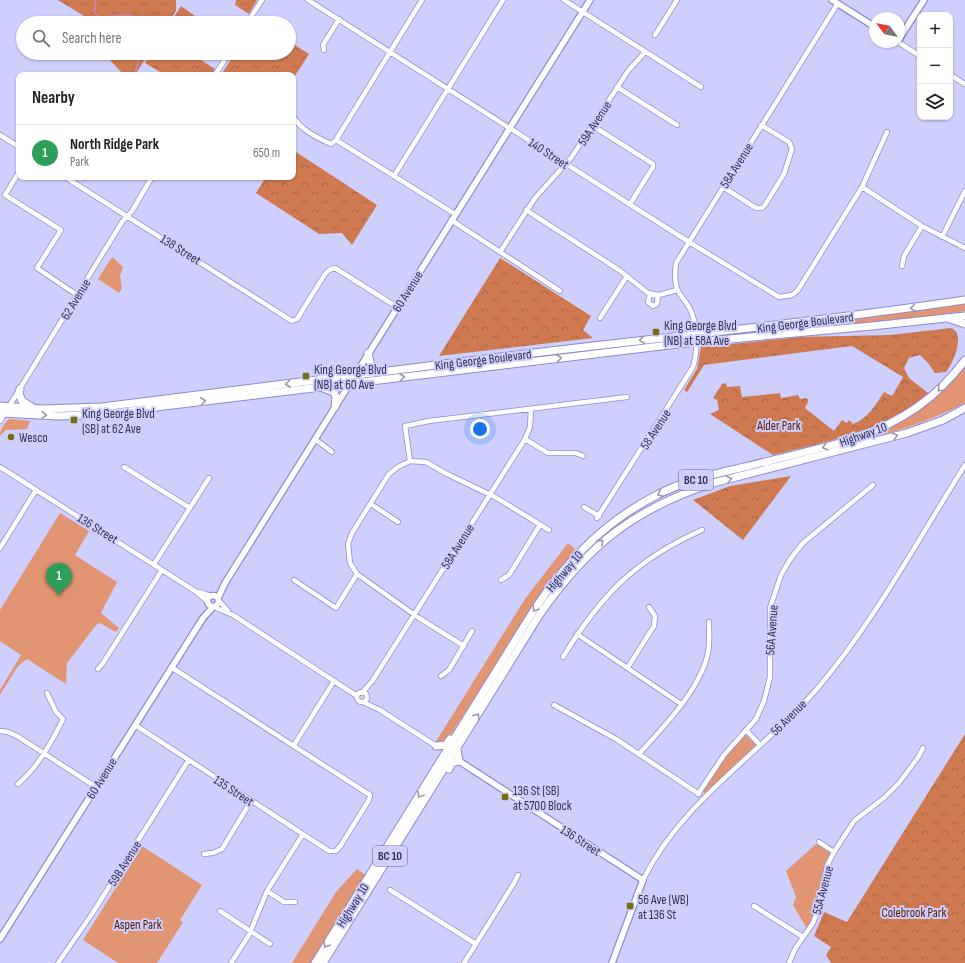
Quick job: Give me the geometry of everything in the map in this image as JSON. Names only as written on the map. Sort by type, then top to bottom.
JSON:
[{"type":"main road","name":"King George Boulevard","points":[[0,406],[5,411],[59,416],[110,414],[696,338],[896,311],[965,300]]},
{"type":"main road","name":"King George Boulevard","points":[[5,411],[102,406],[482,359],[696,338],[872,326],[965,316]]},
{"type":"main road","points":[[947,318],[965,324]]},
{"type":"main road","points":[[368,353],[370,366],[383,372]]},
{"type":"main road","name":"Highway 10","points":[[315,963],[534,610],[556,578],[582,549],[619,519],[656,495],[692,481],[858,438],[882,428],[904,417],[934,395],[950,380],[965,360]]},
{"type":"main road","points":[[318,387],[334,392],[336,397],[335,407]]},
{"type":"main road","points":[[20,389],[19,394],[22,401],[27,405],[42,409]]},
{"type":"main road","name":"Highway 10","points":[[323,963],[559,586],[587,554],[624,524],[644,512],[686,492],[713,483],[907,433],[942,420],[965,408]]},
{"type":"main road","points":[[436,746],[443,746],[448,743],[476,698],[487,687]]},
{"type":"main road","points":[[436,746],[441,754],[441,761]]},
{"type":"main road","points":[[414,818],[421,813],[452,763],[459,761],[457,749]]},
{"type":"street","points":[[252,16],[262,0]]},
{"type":"street","name":"140 Street","points":[[308,0],[774,295],[784,297],[792,295],[798,290],[862,187]]},
{"type":"street","points":[[296,120],[300,126],[331,144],[336,140],[422,0]]},
{"type":"street","points":[[394,176],[503,0]]},
{"type":"street","points":[[564,0],[701,87]]},
{"type":"street","name":"60 Avenue","points":[[215,598],[590,0]]},
{"type":"street","points":[[655,35],[677,0]]},
{"type":"street","points":[[832,0],[869,23]]},
{"type":"street","points":[[905,31],[924,0]]},
{"type":"street","name":"58A Avenue","points":[[677,290],[675,277],[676,263],[838,3]]},
{"type":"street","points":[[324,50],[323,45],[338,19]]},
{"type":"street","points":[[905,45],[917,54]]},
{"type":"street","name":"59A Avenue","points":[[500,252],[526,210],[566,164],[593,126],[628,71],[645,52]]},
{"type":"street","points":[[217,72],[225,60]]},
{"type":"street","points":[[953,77],[965,84]]},
{"type":"street","points":[[617,87],[677,125]]},
{"type":"street","points":[[723,187],[756,208],[762,208],[784,174],[792,149],[789,142],[761,125]]},
{"type":"street","points":[[593,126],[653,165],[630,204]]},
{"type":"street","points":[[887,132],[862,187],[922,226],[965,248]]},
{"type":"street","points":[[0,135],[16,145]]},
{"type":"street","points":[[336,140],[455,214]]},
{"type":"street","points":[[16,177],[5,195],[61,230],[37,268],[77,296]]},
{"type":"street","name":"138 Street","points":[[70,180],[292,321],[295,320],[325,274],[332,269],[338,269],[397,307]]},
{"type":"street","name":"62 Avenue","points":[[0,421],[150,180]]},
{"type":"street","points":[[942,237],[965,191]]},
{"type":"street","points":[[526,210],[627,276],[650,294],[658,295],[677,290],[691,310],[696,338]]},
{"type":"street","points":[[451,220],[560,291]]},
{"type":"street","points":[[902,266],[904,256],[922,226]]},
{"type":"street","points":[[600,318],[627,276]]},
{"type":"street","points":[[650,294],[648,302],[653,306],[657,304],[658,295]]},
{"type":"street","name":"58 Avenue","points":[[584,507],[598,517],[693,367],[697,355],[696,338]]},
{"type":"street","points":[[410,461],[405,426],[429,421],[627,396]]},
{"type":"street","name":"58A Avenue","points":[[365,699],[373,680],[525,439],[530,427],[531,409]]},
{"type":"street","points":[[315,439],[332,452]]},
{"type":"street","points":[[525,439],[548,453],[576,453],[583,456]]},
{"type":"street","points":[[464,646],[414,614],[357,574],[350,563],[348,544],[352,533],[389,474],[398,466],[410,461],[432,464],[447,474],[489,494],[549,530]]},
{"type":"street","name":"56 Avenue","points":[[612,963],[643,880],[670,834],[681,820],[815,691],[848,652],[965,465]]},
{"type":"street","name":"136 Street","points":[[0,467],[154,564],[195,591],[211,605],[228,612],[334,681],[360,694]]},
{"type":"street","points":[[124,467],[190,508]]},
{"type":"street","points":[[154,564],[209,478]]},
{"type":"street","name":"56A Avenue","points":[[698,794],[724,755],[756,719],[764,701],[770,677],[770,608],[781,575],[791,558],[803,543],[873,485]]},
{"type":"street","points":[[0,548],[36,490]]},
{"type":"street","points":[[371,504],[398,522]]},
{"type":"street","points":[[501,580],[509,575],[540,525]]},
{"type":"street","points":[[563,657],[587,619],[611,591],[634,570],[678,541],[702,530]]},
{"type":"street","points":[[98,669],[162,570]]},
{"type":"street","points":[[294,580],[336,608],[357,574]]},
{"type":"street","name":"136 Street","points":[[195,591],[215,598],[228,612]]},
{"type":"street","points":[[211,605],[218,604],[215,598]]},
{"type":"street","points":[[211,605],[215,598]]},
{"type":"street","name":"60 Avenue","points":[[0,939],[211,605]]},
{"type":"street","points":[[628,667],[654,626],[655,616],[650,607]]},
{"type":"street","points":[[639,754],[695,686],[702,672],[708,652],[709,622]]},
{"type":"street","points":[[441,676],[449,670],[472,631]]},
{"type":"street","points":[[577,634],[681,704]]},
{"type":"street","points":[[171,667],[294,746],[334,681]]},
{"type":"street","name":"58A Avenue","points":[[360,694],[373,680]]},
{"type":"street","points":[[18,784],[27,777],[63,719],[56,712],[47,693]]},
{"type":"street","points":[[360,694],[359,701],[365,699]]},
{"type":"street","points":[[360,694],[380,710],[436,746]]},
{"type":"street","points":[[554,705],[616,739],[704,798]]},
{"type":"street","name":"135 Street","points":[[135,725],[188,761],[329,851],[336,851],[369,800],[370,795],[294,746]]},
{"type":"street","points":[[746,730],[760,745]]},
{"type":"street","points":[[0,731],[8,732],[17,736],[96,787]]},
{"type":"street","name":"55A Avenue","points":[[788,963],[813,923],[818,909],[827,866],[834,852],[854,821],[885,797],[894,788],[919,756],[923,748]]},
{"type":"street","name":"59B Avenue","points":[[58,963],[96,908],[188,761]]},
{"type":"street","name":"136 Street","points":[[459,761],[643,880]]},
{"type":"street","points":[[204,854],[213,853],[222,849],[251,801]]},
{"type":"street","points":[[231,963],[251,930],[267,891],[303,834]]},
{"type":"street","points":[[819,842],[834,852]]},
{"type":"street","points":[[464,963],[514,884],[518,875]]},
{"type":"street","points":[[390,890],[476,944]]},
{"type":"street","points":[[267,891],[284,902],[295,902]]},
{"type":"street","points":[[754,906],[803,937]]},
{"type":"street","points":[[220,910],[270,944]]},
{"type":"green space","points":[[58,0],[176,0],[176,11],[173,16],[84,16]]},
{"type":"green space","points":[[236,0],[257,0],[249,14],[235,5]]},
{"type":"green space","points":[[181,6],[195,16],[175,16]]},
{"type":"green space","points":[[296,46],[309,54],[296,74],[296,72],[223,72],[231,60],[296,60]]},
{"type":"green space","points":[[110,60],[145,60],[137,72],[121,72]]},
{"type":"green space","points":[[147,60],[201,60],[215,69],[213,72],[160,72],[145,63]]},
{"type":"green space","points":[[296,152],[377,205],[352,245],[342,233],[319,234],[256,193],[264,180],[296,180]]},
{"type":"green space","points":[[112,257],[123,267],[120,276],[122,288],[119,293],[98,279]]},
{"type":"green space","points":[[500,258],[591,316],[583,330],[593,338],[439,356]]},
{"type":"green space","points":[[965,303],[965,311],[900,320],[759,334],[759,330]]},
{"type":"green space","name":"Alder Park","points":[[951,328],[955,331],[958,341],[953,361],[946,372],[935,373],[920,355],[909,358],[904,368],[909,378],[928,393],[911,406],[894,417],[875,426],[835,440],[773,455],[710,414],[719,410],[717,400],[713,398],[722,384],[726,383],[727,387],[740,386],[742,397],[780,393],[781,398],[798,395],[800,399],[807,398],[808,402],[805,408],[834,431],[842,420],[847,423],[849,420],[853,424],[863,419],[871,411],[884,392],[892,396],[903,377],[852,346],[704,365],[687,392],[684,390],[697,369],[701,347],[800,337],[890,335]]},
{"type":"green space","points":[[965,366],[965,403],[921,422],[846,445],[880,432],[912,415],[940,393]]},
{"type":"green space","points":[[10,419],[30,421],[27,429],[6,430],[0,436],[3,426]]},
{"type":"green space","points":[[791,476],[743,540],[693,500],[730,486]]},
{"type":"green space","points":[[60,513],[89,531],[75,555],[117,582],[101,613],[119,628],[116,632],[100,623],[97,624],[67,663],[66,684],[27,659],[18,666],[0,695],[0,690],[21,655],[0,641],[0,610]]},
{"type":"green space","points":[[568,543],[576,550],[541,593],[448,739],[443,744],[435,743],[525,599]]},
{"type":"green space","points":[[745,734],[756,745],[705,793],[702,791],[734,746]]},
{"type":"green space","name":"Colebrook Park","points":[[965,734],[965,963],[831,963],[826,955],[831,947],[814,936],[824,912],[847,922]]},
{"type":"green space","points":[[816,844],[833,851],[817,909],[807,929],[793,905],[796,897],[786,871]]},
{"type":"green space","name":"Aspen Park","points":[[142,846],[202,885],[180,920],[183,922],[157,963],[118,963],[83,940]]},
{"type":"green space","points":[[357,869],[367,876],[311,963],[292,963],[336,892]]},
{"type":"waterway","points":[[96,0],[94,11],[98,16]]},
{"type":"waterway","points":[[115,16],[132,16]]},
{"type":"waterway","points":[[136,72],[138,60]]},
{"type":"place","name":"King George Blvd (NB) at 58A Ave","points":[[656,332]]},
{"type":"place","name":"King George Blvd (NB) at 60 Ave","points":[[306,376]]},
{"type":"place","name":"King George Blvd (SB) at 62 Ave","points":[[74,420]]},
{"type":"place","name":"Wesco","points":[[11,437]]},
{"type":"place","name":"North Ridge Park","points":[[59,596]]},
{"type":"place","name":"136 St (SB) at 5700 Block","points":[[505,797]]},
{"type":"place","name":"56 Ave (WB) at 136 St","points":[[630,906]]}]
